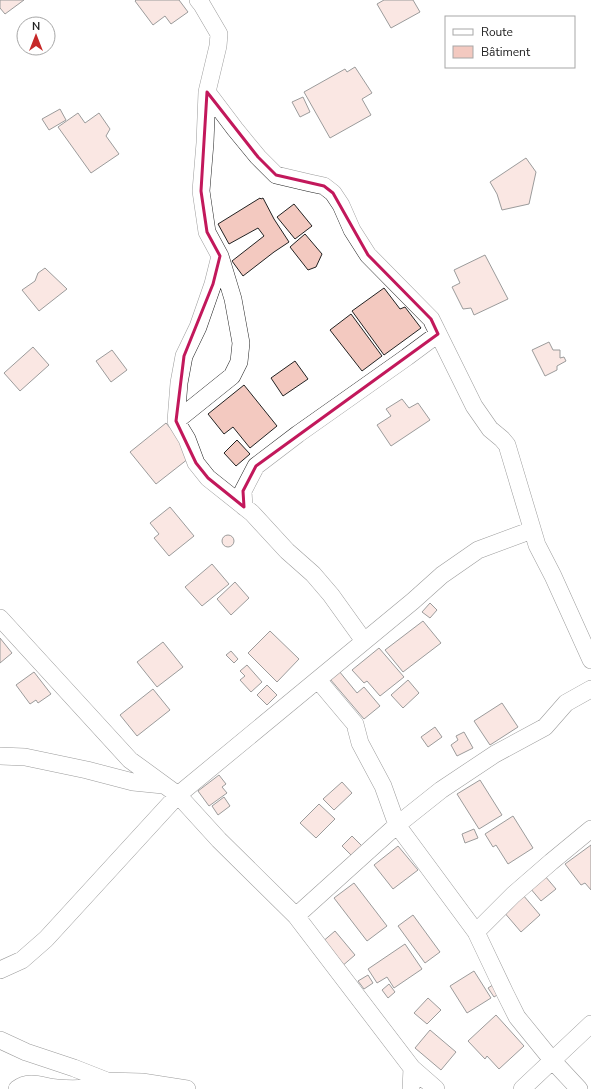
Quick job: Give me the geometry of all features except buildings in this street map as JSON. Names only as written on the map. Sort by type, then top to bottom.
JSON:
[{"type":"street","points":[[176,421],[232,376],[239,362],[241,343],[233,300],[220,256],[207,232],[201,191],[207,92],[218,46],[218,34],[198,0]]},
{"type":"street","points":[[207,92],[258,157],[276,174],[324,186],[333,193],[341,205],[352,230],[368,255],[431,319],[474,406],[490,429],[507,445],[537,545],[553,576],[591,660]]},
{"type":"street","points":[[220,256],[213,284],[198,327],[184,356],[179,383],[176,421],[187,439],[196,463],[208,478],[252,513],[287,551],[313,574],[331,595],[364,641]]},
{"type":"street","points":[[244,507],[243,490],[256,466],[298,434],[438,334]]},
{"type":"street","points":[[0,970],[22,960],[46,939],[178,795],[413,601],[442,575],[478,550],[532,530]]},
{"type":"street","points":[[0,618],[130,760],[178,795],[219,840],[296,916],[412,1068],[436,1089]]},
{"type":"street","points":[[318,680],[355,724],[360,743],[383,786],[396,825],[476,932],[517,1017],[552,1060],[579,1089]]},
{"type":"street","points":[[296,916],[396,825],[440,790],[495,754],[545,727],[566,703],[591,689]]},
{"type":"street","points":[[0,756],[25,757],[87,770],[133,782],[164,785]]},
{"type":"street","points":[[476,932],[514,895],[591,829]]},
{"type":"street","points":[[522,1089],[591,1024]]},
{"type":"street","points":[[0,1040],[26,1052],[74,1068],[112,1085]]},
{"type":"street","points":[[411,1089],[412,1068]]},
{"type":"street","points":[[17,1089],[33,1083],[56,1088],[79,1088],[142,1082],[187,1089]]},
{"type":"highlighted area","points":[[207,92],[258,157],[276,175],[324,186],[333,193],[368,255],[431,319],[438,334],[256,466],[243,491],[244,507],[208,478],[196,463],[176,421],[184,356],[213,284],[220,256],[207,232],[201,191]]}]
